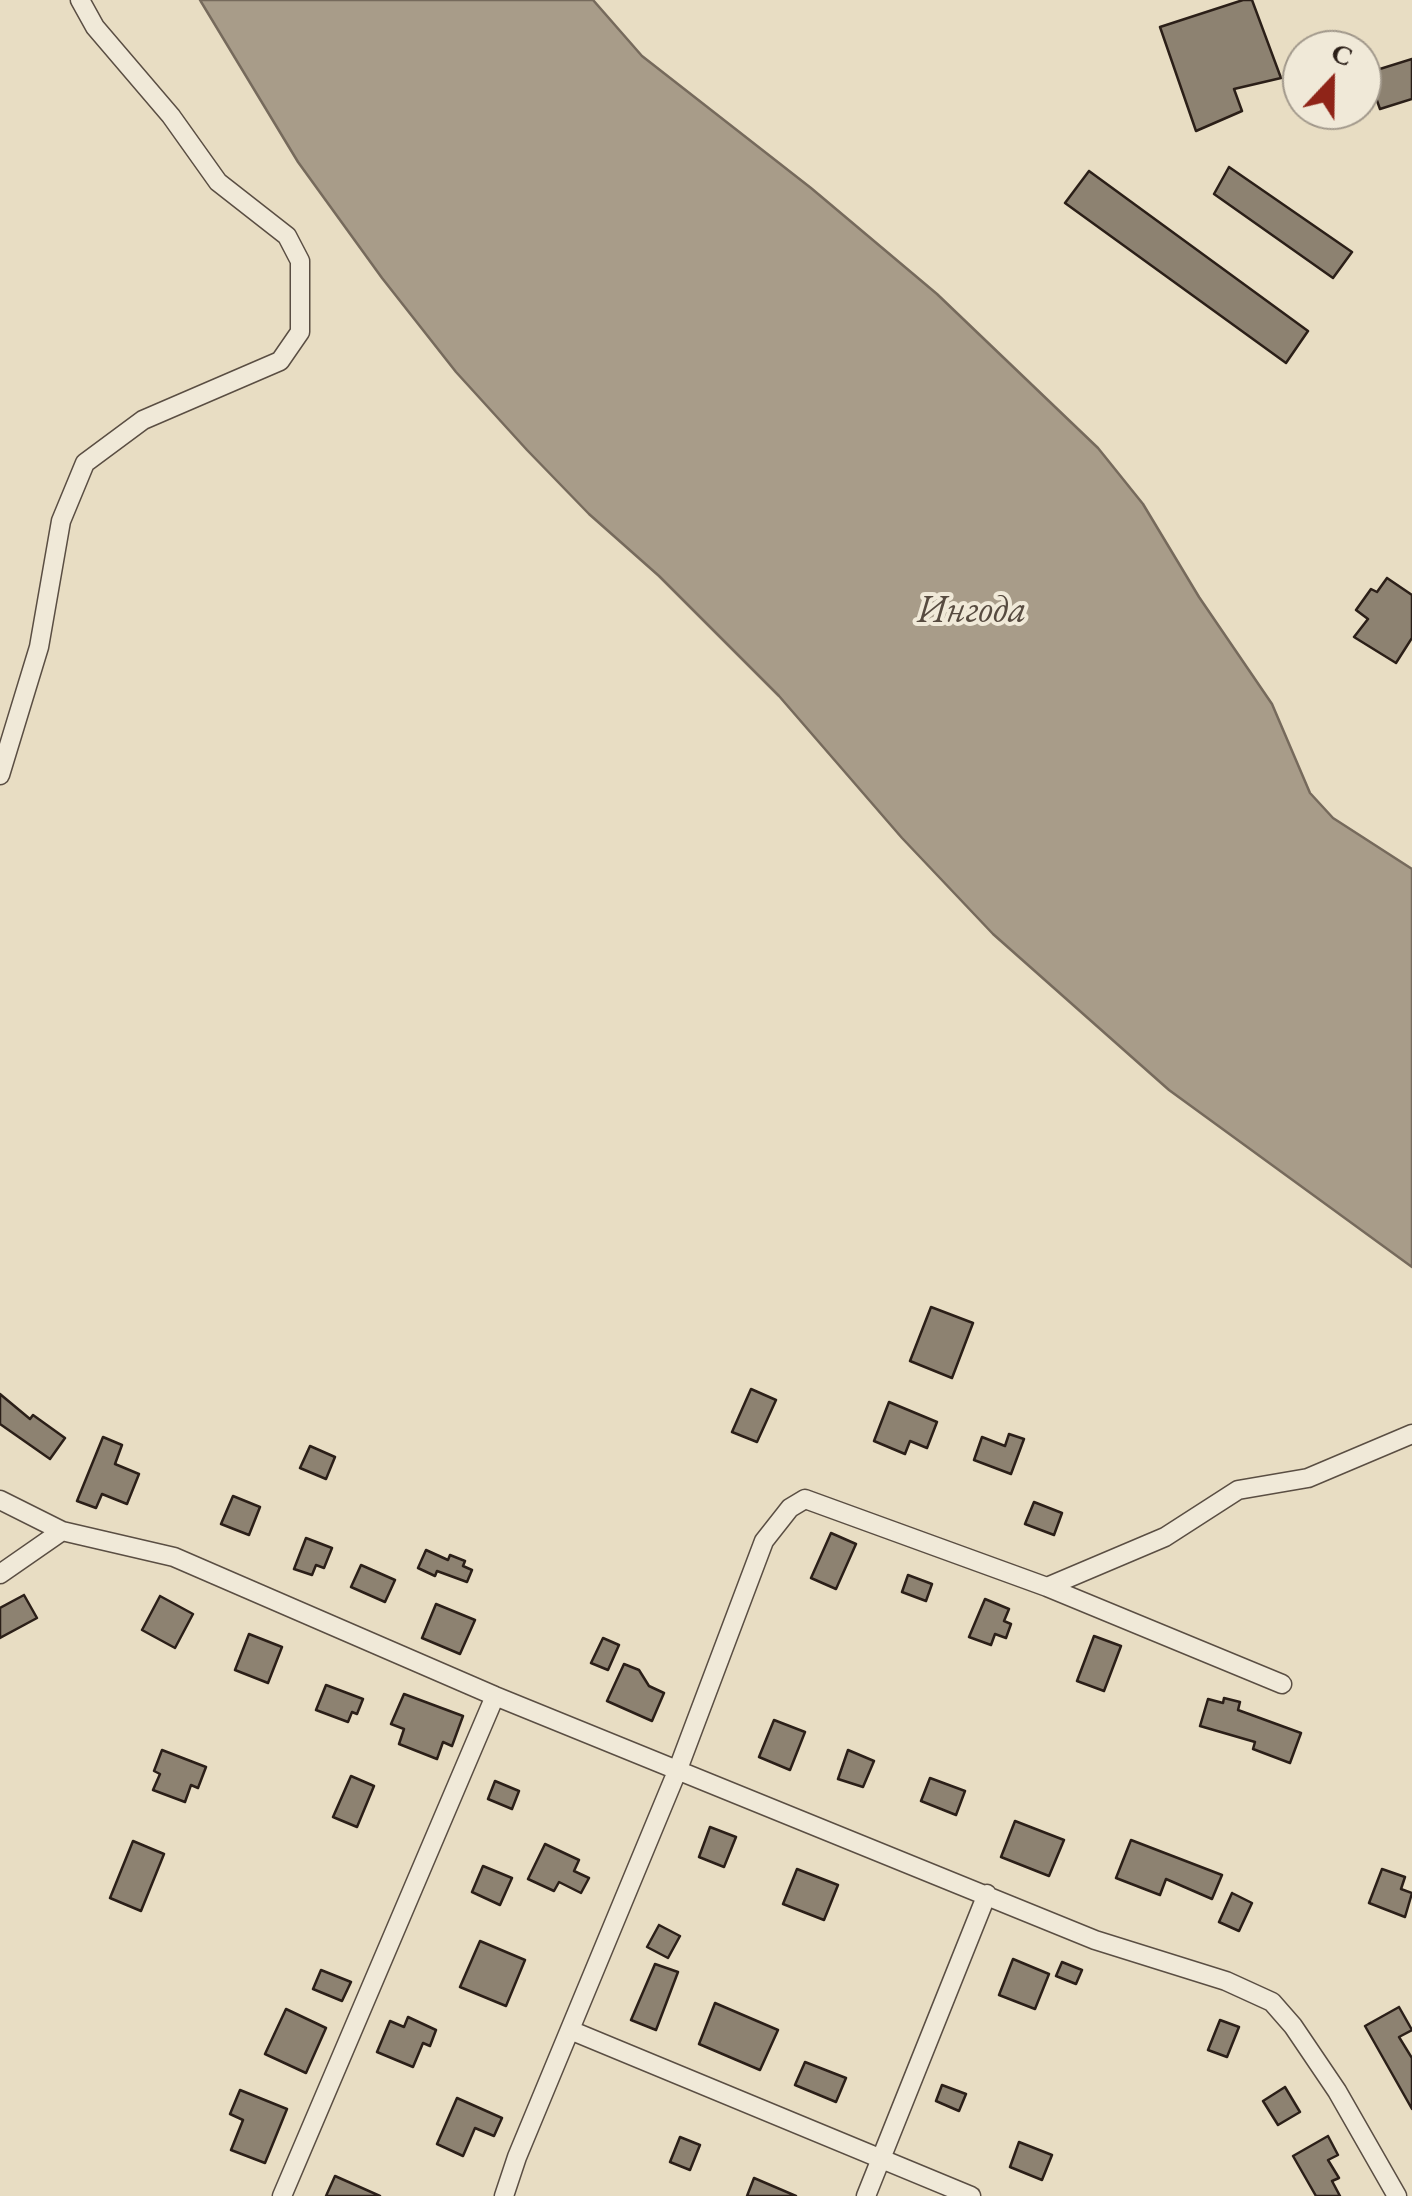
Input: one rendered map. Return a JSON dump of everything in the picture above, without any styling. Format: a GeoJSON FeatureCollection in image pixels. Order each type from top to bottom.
{"type":"FeatureCollection","features":[{"type":"Feature","properties":{"kind":"street"},"geometry":{"type":"LineString","coordinates":[[0,775],[39,646],[61,521],[86,464],[143,420],[280,361],[300,332],[300,260],[287,236],[218,182],[172,116],[95,26],[80,0]]}},
{"type":"Feature","properties":{"kind":"street"},"geometry":{"type":"LineString","coordinates":[[1046,1587],[1165,1537],[1238,1490],[1308,1478],[1412,1434]]}},
{"type":"Feature","properties":{"kind":"street"},"geometry":{"type":"LineString","coordinates":[[504,2196],[678,1769],[764,1541],[790,1508],[806,1498],[1046,1587],[1282,1684]]}},
{"type":"Feature","properties":{"kind":"street"},"geometry":{"type":"LineString","coordinates":[[0,1500],[62,1531],[174,1557],[495,1696],[1095,1940],[1226,1981],[1272,2002],[1294,2026],[1337,2091],[1397,2196]]}},
{"type":"Feature","properties":{"kind":"street"},"geometry":{"type":"LineString","coordinates":[[0,1574],[62,1531]]}},
{"type":"Feature","properties":{"kind":"street"},"geometry":{"type":"LineString","coordinates":[[282,2196],[495,1696]]}},
{"type":"Feature","properties":{"kind":"street"},"geometry":{"type":"LineString","coordinates":[[866,2196],[987,1894]]}},
{"type":"Feature","properties":{"kind":"street"},"geometry":{"type":"LineString","coordinates":[[570,2030],[971,2196]]}},
{"type":"Feature","properties":{"kind":"water","name":"Ингода"},"geometry":{"type":"Polygon","coordinates":[[[200,0],[593,0],[642,56],[811,188],[937,294],[1098,448],[1143,504],[1199,597],[1272,704],[1310,793],[1333,818],[1412,869],[1412,1267],[1169,1090],[993,934],[902,838],[779,696],[527,450],[456,372],[382,278],[298,162],[200,0]]]}},
{"type":"Feature","properties":{"kind":"building"},"geometry":{"type":"Polygon","coordinates":[[[1252,0],[1281,78],[1234,89],[1242,111],[1196,131],[1160,27],[1252,0]]]}},
{"type":"Feature","properties":{"kind":"building"},"geometry":{"type":"Polygon","coordinates":[[[1412,59],[1412,99],[1382,108],[1382,68],[1412,59]]]}},
{"type":"Feature","properties":{"kind":"building"},"geometry":{"type":"Polygon","coordinates":[[[1229,167],[1352,252],[1333,278],[1214,194],[1229,167]]]}},
{"type":"Feature","properties":{"kind":"building"},"geometry":{"type":"Polygon","coordinates":[[[1089,171],[1308,331],[1286,363],[1065,203],[1089,171]]]}},
{"type":"Feature","properties":{"kind":"building"},"geometry":{"type":"Polygon","coordinates":[[[1387,578],[1412,595],[1412,638],[1396,663],[1354,637],[1368,619],[1356,610],[1371,589],[1377,592],[1387,578]]]}},
{"type":"Feature","properties":{"kind":"building"},"geometry":{"type":"Polygon","coordinates":[[[931,1307],[973,1323],[952,1378],[910,1361],[931,1307]]]}},
{"type":"Feature","properties":{"kind":"building"},"geometry":{"type":"Polygon","coordinates":[[[751,1389],[776,1400],[757,1442],[732,1432],[751,1389]]]}},
{"type":"Feature","properties":{"kind":"building"},"geometry":{"type":"Polygon","coordinates":[[[0,1394],[30,1419],[33,1415],[65,1438],[50,1459],[0,1424],[0,1394]]]}},
{"type":"Feature","properties":{"kind":"building"},"geometry":{"type":"Polygon","coordinates":[[[889,1402],[937,1422],[927,1448],[910,1441],[905,1454],[874,1441],[889,1402]]]}},
{"type":"Feature","properties":{"kind":"building"},"geometry":{"type":"Polygon","coordinates":[[[1009,1434],[1024,1439],[1011,1474],[974,1460],[982,1437],[1005,1446],[1009,1434]]]}},
{"type":"Feature","properties":{"kind":"building"},"geometry":{"type":"Polygon","coordinates":[[[103,1437],[122,1445],[115,1464],[139,1474],[127,1504],[102,1494],[96,1508],[77,1501],[103,1437]]]}},
{"type":"Feature","properties":{"kind":"building"},"geometry":{"type":"Polygon","coordinates":[[[310,1446],[335,1457],[326,1479],[300,1468],[310,1446]]]}},
{"type":"Feature","properties":{"kind":"building"},"geometry":{"type":"Polygon","coordinates":[[[233,1496],[260,1507],[249,1535],[221,1524],[233,1496]]]}},
{"type":"Feature","properties":{"kind":"building"},"geometry":{"type":"Polygon","coordinates":[[[1034,1502],[1062,1513],[1054,1535],[1025,1524],[1034,1502]]]}},
{"type":"Feature","properties":{"kind":"building"},"geometry":{"type":"Polygon","coordinates":[[[831,1533],[856,1544],[836,1589],[811,1578],[831,1533]]]}},
{"type":"Feature","properties":{"kind":"building"},"geometry":{"type":"Polygon","coordinates":[[[306,1538],[332,1548],[324,1568],[316,1565],[312,1575],[294,1569],[306,1538]]]}},
{"type":"Feature","properties":{"kind":"building"},"geometry":{"type":"Polygon","coordinates":[[[426,1550],[448,1560],[450,1555],[465,1561],[463,1566],[472,1570],[467,1582],[437,1571],[435,1576],[418,1568],[426,1550]]]}},
{"type":"Feature","properties":{"kind":"building"},"geometry":{"type":"Polygon","coordinates":[[[361,1565],[395,1580],[385,1602],[351,1587],[361,1565]]]}},
{"type":"Feature","properties":{"kind":"building"},"geometry":{"type":"Polygon","coordinates":[[[908,1575],[932,1584],[926,1601],[902,1592],[908,1575]]]}},
{"type":"Feature","properties":{"kind":"building"},"geometry":{"type":"Polygon","coordinates":[[[24,1595],[37,1618],[0,1638],[0,1608],[24,1595]]]}},
{"type":"Feature","properties":{"kind":"building"},"geometry":{"type":"Polygon","coordinates":[[[160,1596],[193,1614],[175,1648],[142,1630],[160,1596]]]}},
{"type":"Feature","properties":{"kind":"building"},"geometry":{"type":"Polygon","coordinates":[[[985,1599],[1009,1609],[1004,1621],[1011,1624],[1006,1638],[995,1634],[991,1645],[969,1637],[985,1599]]]}},
{"type":"Feature","properties":{"kind":"building"},"geometry":{"type":"Polygon","coordinates":[[[436,1604],[475,1620],[460,1654],[422,1638],[436,1604]]]}},
{"type":"Feature","properties":{"kind":"building"},"geometry":{"type":"Polygon","coordinates":[[[249,1634],[282,1647],[268,1683],[235,1670],[249,1634]]]}},
{"type":"Feature","properties":{"kind":"building"},"geometry":{"type":"Polygon","coordinates":[[[1094,1636],[1121,1646],[1104,1691],[1077,1681],[1094,1636]]]}},
{"type":"Feature","properties":{"kind":"building"},"geometry":{"type":"Polygon","coordinates":[[[603,1638],[619,1645],[608,1670],[591,1663],[603,1638]]]}},
{"type":"Feature","properties":{"kind":"building"},"geometry":{"type":"Polygon","coordinates":[[[624,1664],[639,1670],[649,1686],[664,1693],[652,1721],[607,1701],[624,1664]]]}},
{"type":"Feature","properties":{"kind":"building"},"geometry":{"type":"Polygon","coordinates":[[[326,1685],[363,1699],[357,1714],[352,1712],[348,1722],[316,1710],[326,1685]]]}},
{"type":"Feature","properties":{"kind":"building"},"geometry":{"type":"Polygon","coordinates":[[[404,1694],[463,1716],[452,1746],[443,1742],[437,1759],[399,1744],[404,1729],[391,1724],[404,1694]]]}},
{"type":"Feature","properties":{"kind":"building"},"geometry":{"type":"Polygon","coordinates":[[[1224,1698],[1240,1702],[1238,1710],[1301,1733],[1290,1763],[1253,1749],[1255,1742],[1200,1726],[1208,1699],[1223,1703],[1224,1698]]]}},
{"type":"Feature","properties":{"kind":"building"},"geometry":{"type":"Polygon","coordinates":[[[774,1720],[805,1732],[790,1770],[759,1757],[774,1720]]]}},
{"type":"Feature","properties":{"kind":"building"},"geometry":{"type":"Polygon","coordinates":[[[162,1750],[206,1767],[198,1788],[191,1785],[185,1802],[153,1790],[160,1774],[154,1771],[162,1750]]]}},
{"type":"Feature","properties":{"kind":"building"},"geometry":{"type":"Polygon","coordinates":[[[848,1750],[874,1761],[863,1787],[838,1779],[848,1750]]]}},
{"type":"Feature","properties":{"kind":"building"},"geometry":{"type":"Polygon","coordinates":[[[351,1776],[374,1786],[357,1827],[333,1817],[351,1776]]]}},
{"type":"Feature","properties":{"kind":"building"},"geometry":{"type":"Polygon","coordinates":[[[930,1778],[965,1791],[956,1815],[921,1801],[930,1778]]]}},
{"type":"Feature","properties":{"kind":"building"},"geometry":{"type":"Polygon","coordinates":[[[495,1781],[519,1791],[512,1809],[488,1799],[495,1781]]]}},
{"type":"Feature","properties":{"kind":"building"},"geometry":{"type":"Polygon","coordinates":[[[1015,1821],[1064,1840],[1049,1876],[1001,1857],[1015,1821]]]}},
{"type":"Feature","properties":{"kind":"building"},"geometry":{"type":"Polygon","coordinates":[[[710,1827],[736,1837],[724,1867],[699,1857],[710,1827]]]}},
{"type":"Feature","properties":{"kind":"building"},"geometry":{"type":"Polygon","coordinates":[[[1131,1840],[1222,1875],[1212,1899],[1166,1879],[1160,1895],[1116,1878],[1131,1840]]]}},
{"type":"Feature","properties":{"kind":"building"},"geometry":{"type":"Polygon","coordinates":[[[133,1841],[164,1854],[141,1911],[110,1898],[133,1841]]]}},
{"type":"Feature","properties":{"kind":"building"},"geometry":{"type":"Polygon","coordinates":[[[545,1844],[579,1860],[574,1871],[589,1878],[581,1893],[559,1882],[554,1891],[528,1879],[545,1844]]]}},
{"type":"Feature","properties":{"kind":"building"},"geometry":{"type":"Polygon","coordinates":[[[483,1866],[512,1878],[500,1905],[472,1892],[483,1866]]]}},
{"type":"Feature","properties":{"kind":"building"},"geometry":{"type":"Polygon","coordinates":[[[797,1869],[838,1885],[824,1920],[783,1904],[797,1869]]]}},
{"type":"Feature","properties":{"kind":"building"},"geometry":{"type":"Polygon","coordinates":[[[1382,1869],[1405,1877],[1401,1889],[1412,1893],[1405,1917],[1369,1903],[1382,1869]]]}},
{"type":"Feature","properties":{"kind":"building"},"geometry":{"type":"Polygon","coordinates":[[[1232,1893],[1252,1903],[1239,1931],[1219,1922],[1232,1893]]]}},
{"type":"Feature","properties":{"kind":"building"},"geometry":{"type":"Polygon","coordinates":[[[659,1925],[680,1936],[668,1958],[647,1947],[659,1925]]]}},
{"type":"Feature","properties":{"kind":"building"},"geometry":{"type":"Polygon","coordinates":[[[480,1941],[525,1960],[506,2006],[460,1987],[480,1941]]]}},
{"type":"Feature","properties":{"kind":"building"},"geometry":{"type":"Polygon","coordinates":[[[1013,1959],[1049,1974],[1035,2009],[999,1995],[1013,1959]]]}},
{"type":"Feature","properties":{"kind":"building"},"geometry":{"type":"Polygon","coordinates":[[[1062,1962],[1082,1970],[1076,1984],[1056,1976],[1062,1962]]]}},
{"type":"Feature","properties":{"kind":"building"},"geometry":{"type":"Polygon","coordinates":[[[655,1964],[678,1972],[656,2030],[631,2020],[655,1964]]]}},
{"type":"Feature","properties":{"kind":"building"},"geometry":{"type":"Polygon","coordinates":[[[321,1970],[351,1982],[342,2001],[313,1989],[321,1970]]]}},
{"type":"Feature","properties":{"kind":"building"},"geometry":{"type":"Polygon","coordinates":[[[715,2003],[778,2030],[760,2070],[699,2044],[715,2003]]]}},
{"type":"Feature","properties":{"kind":"building"},"geometry":{"type":"Polygon","coordinates":[[[1399,2007],[1412,2030],[1399,2037],[1412,2058],[1412,2109],[1365,2026],[1399,2007]]]}},
{"type":"Feature","properties":{"kind":"building"},"geometry":{"type":"Polygon","coordinates":[[[286,2009],[326,2028],[306,2073],[265,2054],[286,2009]]]}},
{"type":"Feature","properties":{"kind":"building"},"geometry":{"type":"Polygon","coordinates":[[[408,2017],[436,2030],[430,2046],[423,2043],[413,2067],[377,2052],[390,2021],[404,2027],[408,2017]]]}},
{"type":"Feature","properties":{"kind":"building"},"geometry":{"type":"Polygon","coordinates":[[[1220,2020],[1239,2027],[1227,2057],[1208,2050],[1220,2020]]]}},
{"type":"Feature","properties":{"kind":"building"},"geometry":{"type":"Polygon","coordinates":[[[805,2062],[846,2078],[836,2102],[795,2085],[805,2062]]]}},
{"type":"Feature","properties":{"kind":"building"},"geometry":{"type":"Polygon","coordinates":[[[942,2085],[966,2094],[959,2111],[936,2101],[942,2085]]]}},
{"type":"Feature","properties":{"kind":"building"},"geometry":{"type":"Polygon","coordinates":[[[1285,2087],[1300,2112],[1278,2125],[1263,2101],[1285,2087]]]}},
{"type":"Feature","properties":{"kind":"building"},"geometry":{"type":"Polygon","coordinates":[[[240,2090],[287,2109],[265,2163],[231,2150],[243,2120],[230,2114],[240,2090]]]}},
{"type":"Feature","properties":{"kind":"building"},"geometry":{"type":"Polygon","coordinates":[[[457,2098],[502,2118],[494,2136],[475,2128],[463,2156],[437,2144],[457,2098]]]}},
{"type":"Feature","properties":{"kind":"building"},"geometry":{"type":"Polygon","coordinates":[[[1328,2136],[1338,2155],[1328,2160],[1339,2178],[1332,2181],[1340,2196],[1316,2196],[1293,2156],[1328,2136]]]}},
{"type":"Feature","properties":{"kind":"building"},"geometry":{"type":"Polygon","coordinates":[[[680,2137],[700,2145],[690,2170],[670,2162],[680,2137]]]}},
{"type":"Feature","properties":{"kind":"building"},"geometry":{"type":"Polygon","coordinates":[[[1019,2142],[1052,2155],[1042,2180],[1010,2167],[1019,2142]]]}},
{"type":"Feature","properties":{"kind":"building"},"geometry":{"type":"Polygon","coordinates":[[[335,2176],[380,2196],[326,2196],[335,2176]]]}},
{"type":"Feature","properties":{"kind":"building"},"geometry":{"type":"Polygon","coordinates":[[[754,2178],[796,2196],[747,2196],[754,2178]]]}}]}
